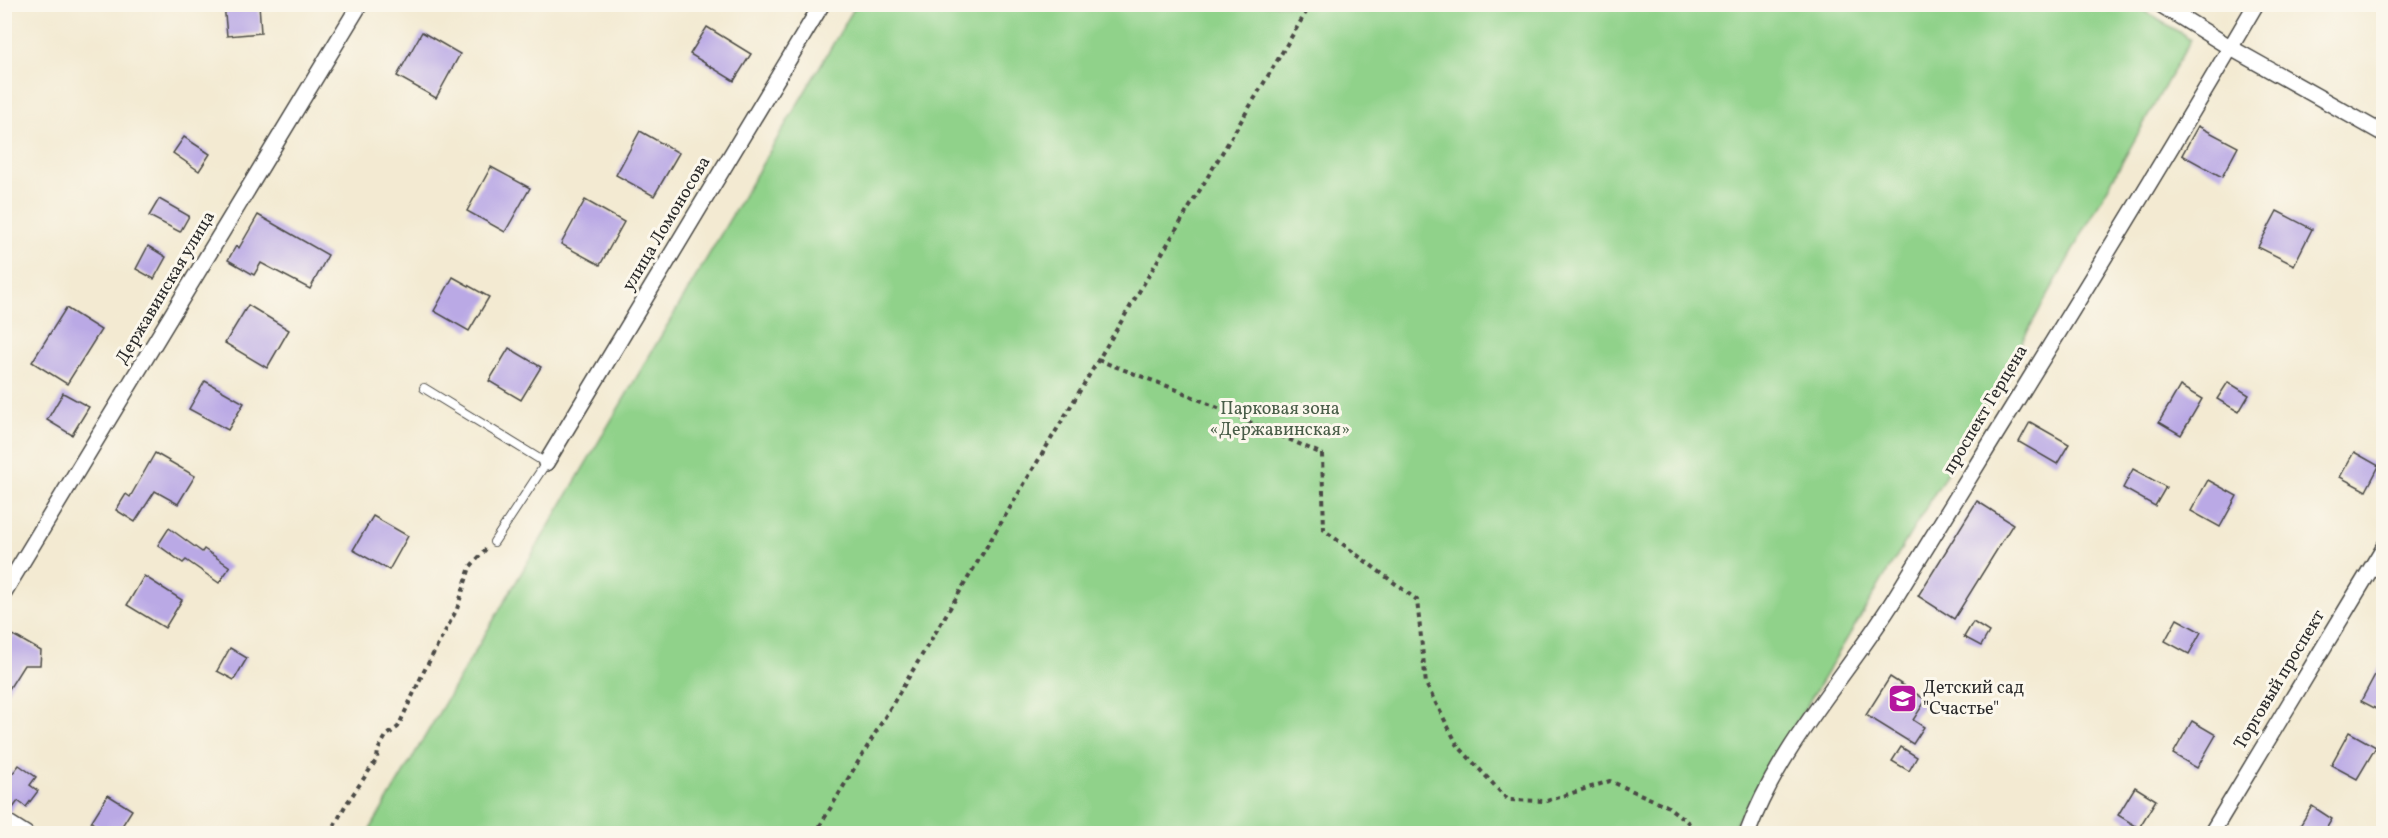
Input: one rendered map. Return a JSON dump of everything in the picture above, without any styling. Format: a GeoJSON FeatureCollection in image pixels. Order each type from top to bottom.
{"type":"FeatureCollection","features":[{"type":"Feature","properties":{"kind":"street","name":"Державинская улица"},"geometry":{"type":"LineString","coordinates":[[4,592],[360,4]]}},
{"type":"Feature","properties":{"kind":"street","name":"улица Ломоносова"},"geometry":{"type":"LineString","coordinates":[[546,463],[822,4]]}},
{"type":"Feature","properties":{"kind":"street"},"geometry":{"type":"LineString","coordinates":[[2160,4],[2231,48],[2384,134]]}},
{"type":"Feature","properties":{"kind":"street","name":"проспект Герцена"},"geometry":{"type":"LineString","coordinates":[[1747,834],[1757,807],[1776,771],[1893,602],[2256,4]]}},
{"type":"Feature","properties":{"kind":"street","name":"Торговый проспект"},"geometry":{"type":"LineString","coordinates":[[2211,834],[2384,547]]}},
{"type":"Feature","properties":{"kind":"street"},"geometry":{"type":"LineString","coordinates":[[4,820],[26,834]]}},
{"type":"Feature","properties":{"kind":"lane"},"geometry":{"type":"LineString","coordinates":[[424,388],[546,463],[494,542]]}},
{"type":"Feature","properties":{"kind":"path"},"geometry":{"type":"LineString","coordinates":[[816,834],[1311,4]]}},
{"type":"Feature","properties":{"kind":"path"},"geometry":{"type":"LineString","coordinates":[[1098,360],[1175,389],[1322,454],[1324,530],[1417,600],[1426,684],[1458,746],[1508,800],[1547,801],[1610,781],[1667,806],[1703,834]]}},
{"type":"Feature","properties":{"kind":"path"},"geometry":{"type":"LineString","coordinates":[[330,834],[345,806],[377,759],[378,750],[386,736],[398,727],[457,609],[470,567],[479,555],[494,542]]}},
{"type":"Feature","properties":{"kind":"green space","name":"Парковая зона «Державинская»"},"geometry":{"type":"Polygon","coordinates":[[[2132,4],[2191,39],[1968,438],[1730,833],[368,833],[856,5],[2132,4]]]}},
{"type":"Feature","properties":{"kind":"building"},"geometry":{"type":"Polygon","coordinates":[[[224,4],[259,4],[261,33],[227,36],[224,4]]]}},
{"type":"Feature","properties":{"kind":"building"},"geometry":{"type":"Polygon","coordinates":[[[707,27],[751,54],[734,81],[690,54],[707,27]]]}},
{"type":"Feature","properties":{"kind":"building"},"geometry":{"type":"Polygon","coordinates":[[[422,32],[460,54],[436,98],[397,76],[422,32]]]}},
{"type":"Feature","properties":{"kind":"building"},"geometry":{"type":"Polygon","coordinates":[[[2198,126],[2238,147],[2222,177],[2182,155],[2198,126]]]}},
{"type":"Feature","properties":{"kind":"building"},"geometry":{"type":"Polygon","coordinates":[[[640,131],[679,153],[654,196],[616,175],[640,131]]]}},
{"type":"Feature","properties":{"kind":"building"},"geometry":{"type":"Polygon","coordinates":[[[184,137],[210,154],[199,171],[173,153],[184,137]]]}},
{"type":"Feature","properties":{"kind":"building"},"geometry":{"type":"Polygon","coordinates":[[[491,167],[530,188],[505,232],[467,211],[491,167]]]}},
{"type":"Feature","properties":{"kind":"building"},"geometry":{"type":"Polygon","coordinates":[[[159,199],[189,216],[180,232],[149,216],[159,199]]]}},
{"type":"Feature","properties":{"kind":"building"},"geometry":{"type":"Polygon","coordinates":[[[585,200],[624,222],[600,265],[561,244],[585,200]]]}},
{"type":"Feature","properties":{"kind":"building"},"geometry":{"type":"Polygon","coordinates":[[[2277,211],[2312,229],[2294,265],[2258,247],[2277,211]]]}},
{"type":"Feature","properties":{"kind":"building"},"geometry":{"type":"Polygon","coordinates":[[[258,215],[328,255],[310,289],[261,263],[254,275],[228,260],[236,246],[239,248],[258,215]]]}},
{"type":"Feature","properties":{"kind":"building"},"geometry":{"type":"Polygon","coordinates":[[[148,246],[166,257],[154,279],[136,269],[148,246]]]}},
{"type":"Feature","properties":{"kind":"building"},"geometry":{"type":"Polygon","coordinates":[[[453,277],[489,297],[469,331],[434,311],[453,277]]]}},
{"type":"Feature","properties":{"kind":"building"},"geometry":{"type":"Polygon","coordinates":[[[248,305],[289,330],[267,368],[225,343],[248,305]]]}},
{"type":"Feature","properties":{"kind":"building"},"geometry":{"type":"Polygon","coordinates":[[[66,308],[101,330],[67,384],[32,362],[66,308]]]}},
{"type":"Feature","properties":{"kind":"building"},"geometry":{"type":"Polygon","coordinates":[[[509,348],[541,367],[521,400],[489,381],[509,348]]]}},
{"type":"Feature","properties":{"kind":"building"},"geometry":{"type":"Polygon","coordinates":[[[205,381],[244,403],[228,430],[189,409],[205,381]]]}},
{"type":"Feature","properties":{"kind":"building"},"geometry":{"type":"Polygon","coordinates":[[[2228,382],[2249,395],[2239,412],[2217,399],[2228,382]]]}},
{"type":"Feature","properties":{"kind":"building"},"geometry":{"type":"Polygon","coordinates":[[[2180,386],[2202,399],[2181,435],[2159,422],[2180,386]]]}},
{"type":"Feature","properties":{"kind":"building"},"geometry":{"type":"Polygon","coordinates":[[[63,393],[89,407],[72,435],[47,420],[63,393]]]}},
{"type":"Feature","properties":{"kind":"building"},"geometry":{"type":"Polygon","coordinates":[[[2030,422],[2069,444],[2057,464],[2019,442],[2030,422]]]}},
{"type":"Feature","properties":{"kind":"building"},"geometry":{"type":"Polygon","coordinates":[[[2354,452],[2379,466],[2366,491],[2340,477],[2354,452]]]}},
{"type":"Feature","properties":{"kind":"building"},"geometry":{"type":"Polygon","coordinates":[[[155,453],[195,476],[178,504],[155,491],[135,522],[116,510],[126,494],[130,497],[155,453]]]}},
{"type":"Feature","properties":{"kind":"building"},"geometry":{"type":"Polygon","coordinates":[[[2133,469],[2166,487],[2155,506],[2123,488],[2133,469]]]}},
{"type":"Feature","properties":{"kind":"building"},"geometry":{"type":"Polygon","coordinates":[[[2208,480],[2237,496],[2220,527],[2191,511],[2208,480]]]}},
{"type":"Feature","properties":{"kind":"building"},"geometry":{"type":"Polygon","coordinates":[[[1977,501],[2013,524],[1954,619],[1918,596],[1977,501]]]}},
{"type":"Feature","properties":{"kind":"building"},"geometry":{"type":"Polygon","coordinates":[[[373,516],[408,536],[389,570],[353,550],[373,516]]]}},
{"type":"Feature","properties":{"kind":"building"},"geometry":{"type":"Polygon","coordinates":[[[169,528],[202,552],[204,549],[230,567],[219,583],[186,560],[183,563],[158,545],[169,528]]]}},
{"type":"Feature","properties":{"kind":"building"},"geometry":{"type":"Polygon","coordinates":[[[144,576],[182,600],[165,628],[127,605],[144,576]]]}},
{"type":"Feature","properties":{"kind":"building"},"geometry":{"type":"Polygon","coordinates":[[[2177,619],[2201,632],[2189,654],[2165,641],[2177,619]]]}},
{"type":"Feature","properties":{"kind":"building"},"geometry":{"type":"Polygon","coordinates":[[[1973,622],[1989,632],[1981,646],[1964,637],[1973,622]]]}},
{"type":"Feature","properties":{"kind":"building"},"geometry":{"type":"Polygon","coordinates":[[[13,635],[41,651],[40,665],[24,665],[4,697],[4,650],[13,635]]]}},
{"type":"Feature","properties":{"kind":"building"},"geometry":{"type":"Polygon","coordinates":[[[230,648],[247,658],[234,680],[217,671],[230,648]]]}},
{"type":"Feature","properties":{"kind":"building"},"geometry":{"type":"Polygon","coordinates":[[[2384,658],[2384,713],[2361,701],[2384,658]]]}},
{"type":"Feature","properties":{"kind":"building"},"geometry":{"type":"Polygon","coordinates":[[[1890,677],[1926,700],[1913,720],[1924,727],[1913,744],[1866,715],[1890,677]]]}},
{"type":"Feature","properties":{"kind":"building"},"geometry":{"type":"Polygon","coordinates":[[[2192,721],[2216,735],[2197,768],[2173,754],[2192,721]]]}},
{"type":"Feature","properties":{"kind":"building"},"geometry":{"type":"Polygon","coordinates":[[[2349,732],[2376,747],[2357,779],[2331,765],[2349,732]]]}},
{"type":"Feature","properties":{"kind":"building"},"geometry":{"type":"Polygon","coordinates":[[[1901,747],[1917,757],[1909,771],[1892,761],[1901,747]]]}},
{"type":"Feature","properties":{"kind":"building"},"geometry":{"type":"Polygon","coordinates":[[[19,765],[36,777],[30,785],[38,791],[26,807],[18,801],[10,812],[4,810],[4,767],[13,773],[19,765]]]}},
{"type":"Feature","properties":{"kind":"building"},"geometry":{"type":"Polygon","coordinates":[[[2135,787],[2156,800],[2139,828],[2118,815],[2135,787]]]}},
{"type":"Feature","properties":{"kind":"building"},"geometry":{"type":"Polygon","coordinates":[[[108,795],[132,810],[117,834],[109,834],[91,822],[108,795]]]}},
{"type":"Feature","properties":{"kind":"building"},"geometry":{"type":"Polygon","coordinates":[[[2312,806],[2332,819],[2323,834],[2295,834],[2312,806]]]}},
{"type":"Feature","properties":{"kind":"place","name":"Детский сад \"Счастье\""},"geometry":{"type":"Point","coordinates":[1902,698]}}]}
